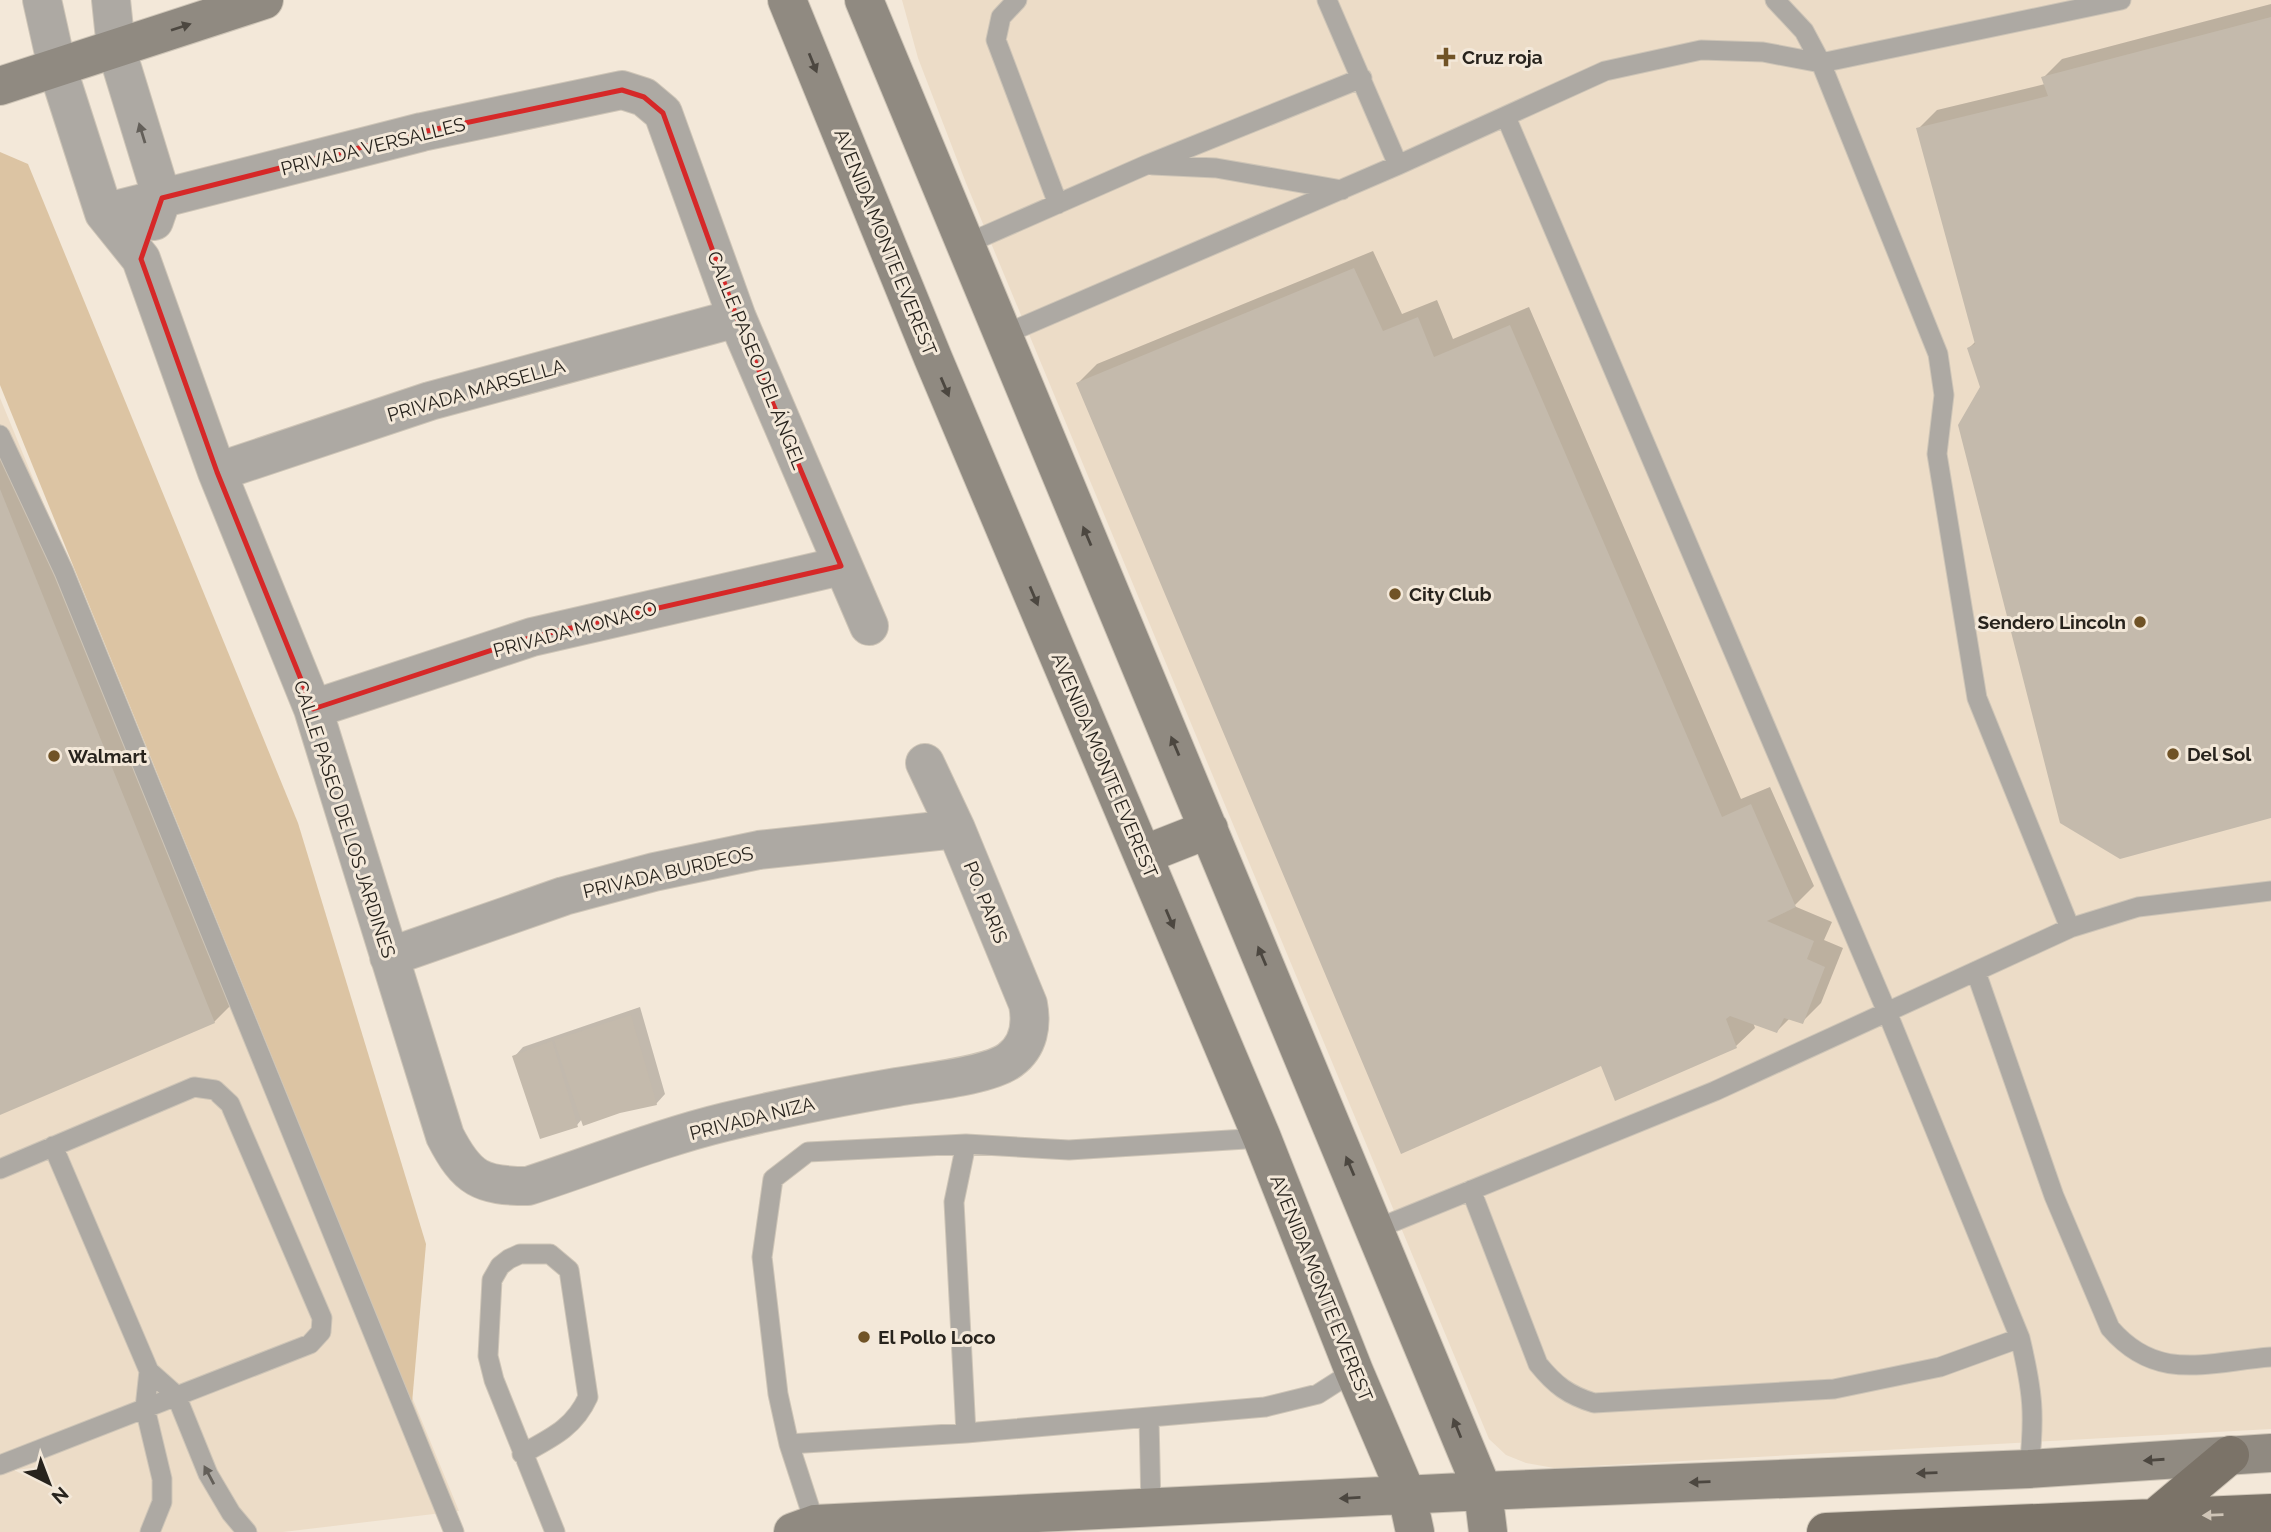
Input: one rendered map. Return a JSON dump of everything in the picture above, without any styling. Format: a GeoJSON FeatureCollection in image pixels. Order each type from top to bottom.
{"type":"FeatureCollection","features":[{"type":"Feature","properties":{"kind":"main road"},"geometry":{"type":"LineString","coordinates":[[0,86],[264,0]]}},
{"type":"Feature","properties":{"kind":"main road","name":"AVENIDA MONTE EVEREST"},"geometry":{"type":"LineString","coordinates":[[786,0],[1262,1138],[1354,1371],[1407,1495],[1415,1532]]}},
{"type":"Feature","properties":{"kind":"main road"},"geometry":{"type":"LineString","coordinates":[[864,0],[1483,1491],[1488,1532]]}},
{"type":"Feature","properties":{"kind":"main road"},"geometry":{"type":"LineString","coordinates":[[1143,855],[1209,829]]}},
{"type":"Feature","properties":{"kind":"main road"},"geometry":{"type":"LineString","coordinates":[[804,1528],[1483,1491],[2029,1469],[2271,1453]]}},
{"type":"Feature","properties":{"kind":"main road"},"geometry":{"type":"LineString","coordinates":[[2156,1517],[2230,1455]]}},
{"type":"Feature","properties":{"kind":"main road"},"geometry":{"type":"LineString","coordinates":[[1826,1532],[2022,1527],[2156,1517],[2271,1513]]}},
{"type":"Feature","properties":{"kind":"street","name":"CALLE PASEO DE LOS JARDINES"},"geometry":{"type":"LineString","coordinates":[[42,0],[57,66],[104,214],[141,260],[217,472],[313,709],[445,1136],[458,1161],[476,1179]]}},
{"type":"Feature","properties":{"kind":"street"},"geometry":{"type":"LineString","coordinates":[[111,0],[116,48],[162,198],[141,260]]}},
{"type":"Feature","properties":{"kind":"street","name":"PRIVADA VERSALLES"},"geometry":{"type":"LineString","coordinates":[[104,214],[461,124],[622,90],[644,97]]}},
{"type":"Feature","properties":{"kind":"street","name":"CALLE PASEO DEL ÁNGEL"},"geometry":{"type":"LineString","coordinates":[[644,97],[663,114],[737,318],[841,566],[869,626]]}},
{"type":"Feature","properties":{"kind":"street","name":"PRIVADA MARSELLA"},"geometry":{"type":"LineString","coordinates":[[217,472],[430,401],[737,318]]}},
{"type":"Feature","properties":{"kind":"street","name":"PRIVADA MONACO"},"geometry":{"type":"LineString","coordinates":[[313,709],[532,637],[841,566]]}},
{"type":"Feature","properties":{"kind":"street","name":"PO. PARIS"},"geometry":{"type":"LineString","coordinates":[[925,763],[956,829],[1028,1004],[1032,1024],[1024,1044]]}},
{"type":"Feature","properties":{"kind":"street","name":"PRIVADA BURDEOS"},"geometry":{"type":"LineString","coordinates":[[389,957],[564,896],[654,872],[759,850],[956,829]]}},
{"type":"Feature","properties":{"kind":"street","name":"PRIVADA NIZA"},"geometry":{"type":"LineString","coordinates":[[476,1179],[502,1186],[528,1186],[722,1123],[822,1100],[998,1067],[1011,1060],[1024,1044]]}},
{"type":"Feature","properties":{"kind":"lane"},"geometry":{"type":"LineString","coordinates":[[1017,0],[1001,17],[996,40],[1058,204]]}},
{"type":"Feature","properties":{"kind":"lane"},"geometry":{"type":"LineString","coordinates":[[1326,0],[1398,165]]}},
{"type":"Feature","properties":{"kind":"lane"},"geometry":{"type":"LineString","coordinates":[[1775,0],[1804,31],[1821,63],[1938,354],[1944,395],[1937,454],[1977,698],[2070,928]]}},
{"type":"Feature","properties":{"kind":"lane"},"geometry":{"type":"LineString","coordinates":[[1003,335],[1342,190],[1605,71],[1700,50],[1763,52],[1821,63],[2121,0]]}},
{"type":"Feature","properties":{"kind":"lane"},"geometry":{"type":"LineString","coordinates":[[966,244],[1146,165],[1362,78]]}},
{"type":"Feature","properties":{"kind":"lane"},"geometry":{"type":"LineString","coordinates":[[1506,117],[1887,1012],[2020,1338],[2031,1382],[2035,1417],[2029,1469]]}},
{"type":"Feature","properties":{"kind":"lane"},"geometry":{"type":"LineString","coordinates":[[1146,165],[1216,168],[1342,190]]}},
{"type":"Feature","properties":{"kind":"lane"},"geometry":{"type":"LineString","coordinates":[[0,435],[64,572],[454,1532]]}},
{"type":"Feature","properties":{"kind":"lane"},"geometry":{"type":"LineString","coordinates":[[1376,1229],[1715,1091],[2070,928],[2138,907],[2271,891]]}},
{"type":"Feature","properties":{"kind":"lane"},"geometry":{"type":"LineString","coordinates":[[1976,972],[2054,1196],[2110,1328],[2125,1345],[2148,1360],[2177,1365],[2271,1357]]}},
{"type":"Feature","properties":{"kind":"lane"},"geometry":{"type":"LineString","coordinates":[[0,1169],[194,1087],[215,1090],[230,1104],[322,1318],[321,1332],[310,1344],[0,1465]]}},
{"type":"Feature","properties":{"kind":"lane"},"geometry":{"type":"LineString","coordinates":[[804,1528],[778,1394],[762,1257],[773,1179],[808,1152],[966,1144],[1069,1150],[1262,1138]]}},
{"type":"Feature","properties":{"kind":"lane"},"geometry":{"type":"LineString","coordinates":[[966,1144],[954,1202],[966,1433]]}},
{"type":"Feature","properties":{"kind":"lane"},"geometry":{"type":"LineString","coordinates":[[53,1146],[149,1371],[176,1395],[208,1474],[231,1513],[247,1532]]}},
{"type":"Feature","properties":{"kind":"lane"},"geometry":{"type":"LineString","coordinates":[[1471,1190],[1538,1364],[1553,1383],[1570,1396],[1594,1403],[1833,1389],[1940,1367],[2020,1338]]}},
{"type":"Feature","properties":{"kind":"lane"},"geometry":{"type":"LineString","coordinates":[[522,1454],[568,1428],[588,1397],[573,1282],[562,1262],[550,1254],[520,1254],[500,1266],[492,1280],[488,1356],[494,1380],[522,1454],[555,1532]]}},
{"type":"Feature","properties":{"kind":"lane"},"geometry":{"type":"LineString","coordinates":[[149,1371],[145,1408],[162,1479],[162,1502],[150,1532]]}},
{"type":"Feature","properties":{"kind":"lane"},"geometry":{"type":"LineString","coordinates":[[789,1444],[1149,1418],[1295,1402],[1318,1394],[1354,1371]]}},
{"type":"Feature","properties":{"kind":"lane"},"geometry":{"type":"LineString","coordinates":[[1149,1418],[1151,1508]]}},
{"type":"Feature","properties":{"kind":"highlighted area"},"geometry":{"type":"Polygon","coordinates":[[[622,90],[644,97],[663,113],[737,318],[841,566],[532,637],[313,709],[217,472],[141,259],[162,198],[422,132],[622,90]]]}},
{"type":"Feature","properties":{"kind":"shaded area","name":"Sendero Lincoln"},"geometry":{"type":"Polygon","coordinates":[[[902,0],[2271,0],[2271,1429],[1554,1468],[1526,1463],[1506,1455],[1489,1439],[966,183],[918,58],[902,0]]]}},
{"type":"Feature","properties":{"kind":"shaded area"},"geometry":{"type":"Polygon","coordinates":[[[0,152],[28,164],[298,823],[426,1244],[412,1403],[0,385],[0,152]]]}},
{"type":"Feature","properties":{"kind":"shaded area"},"geometry":{"type":"Polygon","coordinates":[[[0,398],[459,1511],[283,1532],[0,1532],[0,398]]]}},
{"type":"Feature","properties":{"kind":"building","name":"Sendero Lincoln"},"geometry":{"type":"Polygon","coordinates":[[[2271,17],[2271,818],[2120,859],[2060,823],[1958,425],[1980,387],[1967,348],[1975,344],[1916,128],[2048,96],[2041,77],[2271,17]]]}},
{"type":"Feature","properties":{"kind":"building","name":"City Club"},"geometry":{"type":"Polygon","coordinates":[[[1354,268],[1383,331],[1418,317],[1434,357],[1510,325],[1722,817],[1751,804],[1796,907],[1767,921],[1814,941],[1807,959],[1825,967],[1803,1024],[1784,1018],[1777,1033],[1730,1016],[1726,1019],[1737,1048],[1615,1101],[1601,1066],[1401,1154],[1076,383],[1354,268]]]}},
{"type":"Feature","properties":{"kind":"building","name":"Walmart"},"geometry":{"type":"Polygon","coordinates":[[[0,489],[215,1023],[0,1115],[0,489]]]}},
{"type":"Feature","properties":{"kind":"building"},"geometry":{"type":"Polygon","coordinates":[[[631,1015],[657,1105],[620,1113],[583,1126],[554,1040],[631,1015]]]}},
{"type":"Feature","properties":{"kind":"building"},"geometry":{"type":"Polygon","coordinates":[[[552,1041],[578,1127],[540,1139],[512,1056],[552,1041]]]}},
{"type":"Feature","properties":{"kind":"place","name":"Cruz roja"},"geometry":{"type":"Point","coordinates":[1446,57]}},
{"type":"Feature","properties":{"kind":"place","name":"City Club"},"geometry":{"type":"Point","coordinates":[1395,594]}},
{"type":"Feature","properties":{"kind":"place","name":"Sendero Lincoln"},"geometry":{"type":"Point","coordinates":[2140,622]}},
{"type":"Feature","properties":{"kind":"place","name":"Del Sol"},"geometry":{"type":"Point","coordinates":[2173,754]}},
{"type":"Feature","properties":{"kind":"place","name":"Walmart"},"geometry":{"type":"Point","coordinates":[54,756]}},
{"type":"Feature","properties":{"kind":"place","name":"El Pollo Loco"},"geometry":{"type":"Point","coordinates":[864,1337]}}]}
